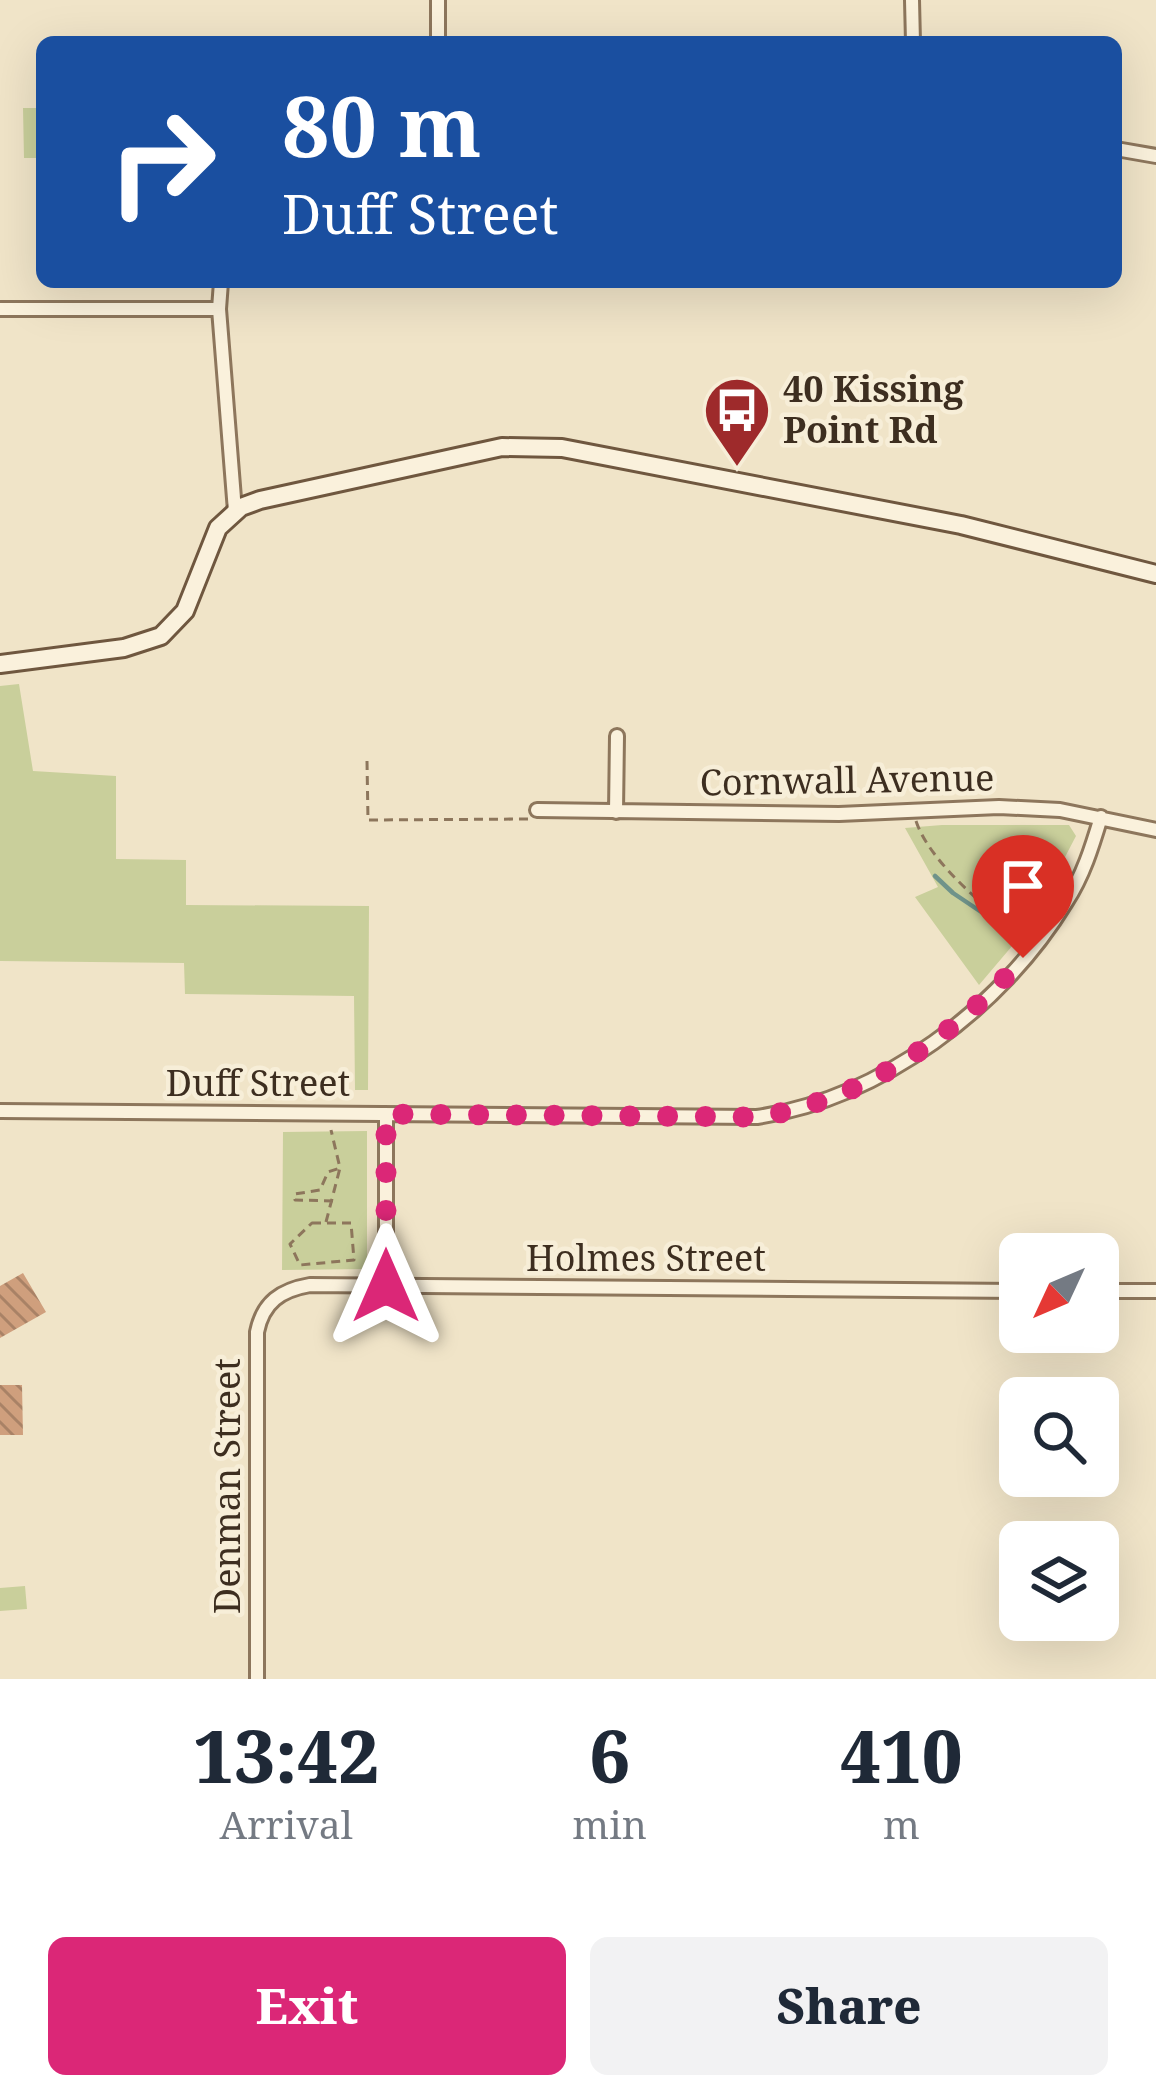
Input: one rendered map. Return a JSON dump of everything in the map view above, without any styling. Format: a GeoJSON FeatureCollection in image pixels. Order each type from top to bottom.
{"type":"FeatureCollection","features":[{"type":"Feature","properties":{"kind":"main road"},"geometry":{"type":"LineString","coordinates":[[0,664],[124,647],[161,636],[185,611],[218,529],[236,511],[260,500],[367,474],[530,445],[941,521],[1156,574]]}},
{"type":"Feature","properties":{"kind":"street"},"geometry":{"type":"LineString","coordinates":[[438,0],[438,36]]}},
{"type":"Feature","properties":{"kind":"street"},"geometry":{"type":"LineString","coordinates":[[913,0],[913,36]]}},
{"type":"Feature","properties":{"kind":"street"},"geometry":{"type":"LineString","coordinates":[[1122,149],[1156,156]]}},
{"type":"Feature","properties":{"kind":"street"},"geometry":{"type":"LineString","coordinates":[[221,288],[236,511]]}},
{"type":"Feature","properties":{"kind":"street"},"geometry":{"type":"LineString","coordinates":[[0,309],[219,310]]}},
{"type":"Feature","properties":{"kind":"street"},"geometry":{"type":"LineString","coordinates":[[616,812],[617,736]]}},
{"type":"Feature","properties":{"kind":"street","name":"Cornwall Avenue"},"geometry":{"type":"LineString","coordinates":[[537,810],[839,814],[999,807],[1060,810],[1156,830]]}},
{"type":"Feature","properties":{"kind":"street","name":"Duff Street"},"geometry":{"type":"LineString","coordinates":[[0,1112],[757,1117],[818,1103],[920,1052],[1001,984],[1064,906],[1081,875],[1101,818]]}},
{"type":"Feature","properties":{"kind":"street"},"geometry":{"type":"LineString","coordinates":[[386,1114],[386,1286]]}},
{"type":"Feature","properties":{"kind":"street","name":"Holmes Street"},"geometry":{"type":"LineString","coordinates":[[273,1299],[310,1286],[999,1291]]}},
{"type":"Feature","properties":{"kind":"street"},"geometry":{"type":"LineString","coordinates":[[1119,1291],[1156,1292]]}},
{"type":"Feature","properties":{"kind":"street","name":"Denman Street"},"geometry":{"type":"LineString","coordinates":[[257,1679],[257,1332],[273,1299]]}},
{"type":"Feature","properties":{"kind":"path"},"geometry":{"type":"LineString","coordinates":[[367,761],[368,820],[532,819],[537,810]]}},
{"type":"Feature","properties":{"kind":"path"},"geometry":{"type":"LineString","coordinates":[[912,810],[920,832],[956,877],[988,911],[1024,937]]}},
{"type":"Feature","properties":{"kind":"path"},"geometry":{"type":"LineString","coordinates":[[326,1223],[340,1168],[332,1130]]}},
{"type":"Feature","properties":{"kind":"path"},"geometry":{"type":"LineString","coordinates":[[295,1194],[320,1190],[328,1172],[340,1168]]}},
{"type":"Feature","properties":{"kind":"path"},"geometry":{"type":"LineString","coordinates":[[337,1185],[345,1179]]}},
{"type":"Feature","properties":{"kind":"path"},"geometry":{"type":"LineString","coordinates":[[293,1184],[295,1200],[333,1201]]}},
{"type":"Feature","properties":{"kind":"path"},"geometry":{"type":"LineString","coordinates":[[312,1223],[326,1223],[351,1223],[354,1260],[300,1265],[290,1244],[312,1223]]}},
{"type":"Feature","properties":{"kind":"green space"},"geometry":{"type":"Polygon","coordinates":[[[23,108],[36,108],[36,158],[24,158],[23,108]]]}},
{"type":"Feature","properties":{"kind":"green space"},"geometry":{"type":"Polygon","coordinates":[[[19,684],[33,771],[116,776],[116,859],[186,860],[186,905],[369,906],[368,1090],[355,1090],[354,996],[185,994],[184,963],[0,961],[0,686],[19,684]]]}},
{"type":"Feature","properties":{"kind":"green space"},"geometry":{"type":"Polygon","coordinates":[[[1069,825],[1076,836],[1029,926],[979,985],[915,897],[938,887],[905,828],[1069,825]]]}},
{"type":"Feature","properties":{"kind":"green space"},"geometry":{"type":"Polygon","coordinates":[[[367,1131],[367,1269],[282,1270],[283,1132],[367,1131]]]}},
{"type":"Feature","properties":{"kind":"green space"},"geometry":{"type":"Polygon","coordinates":[[[25,1586],[27,1609],[0,1611],[0,1588],[25,1586]]]}},
{"type":"Feature","properties":{"kind":"building"},"geometry":{"type":"Polygon","coordinates":[[[23,1273],[46,1312],[0,1338],[0,1286],[23,1273]]]}},
{"type":"Feature","properties":{"kind":"building"},"geometry":{"type":"Polygon","coordinates":[[[0,1385],[22,1385],[23,1435],[0,1435],[0,1385]]]}},
{"type":"Feature","properties":{"kind":"waterway"},"geometry":{"type":"LineString","coordinates":[[935,876],[1020,938]]}},
{"type":"Feature","properties":{"kind":"place","name":"40 Kissing Point Rd"},"geometry":{"type":"Point","coordinates":[737,469]}},
{"type":"Feature","properties":{"kind":"route"},"geometry":{"type":"LineString","coordinates":[[386,1286],[386,1114],[757,1117],[784,1113],[858,1086],[920,1052],[1001,984],[1023,958]]}}]}
